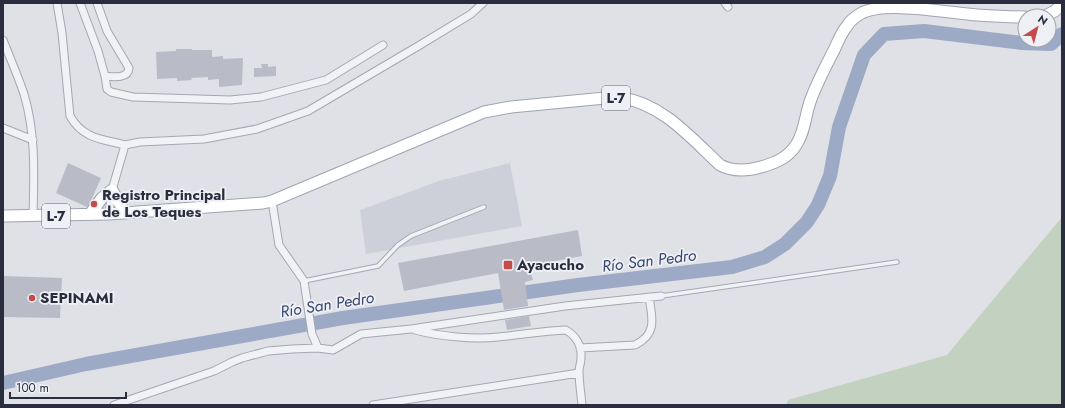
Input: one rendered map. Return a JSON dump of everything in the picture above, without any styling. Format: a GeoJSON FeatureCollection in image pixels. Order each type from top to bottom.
{"type":"FeatureCollection","features":[{"type":"Feature","properties":{"kind":"main road","name":"L-7"},"geometry":{"type":"LineString","coordinates":[[3,216],[109,214],[263,203],[272,201],[484,112],[511,106],[605,98],[621,98],[640,103],[661,114],[678,126],[720,165],[739,171],[753,170],[776,162],[789,154],[797,145],[804,127],[809,105],[818,82],[846,27],[860,13],[875,7],[888,7],[919,8],[976,15],[1017,17]]}},
{"type":"Feature","properties":{"kind":"main road"},"geometry":{"type":"LineString","coordinates":[[90,214],[102,198],[112,190],[125,213]]}},
{"type":"Feature","properties":{"kind":"street"},"geometry":{"type":"LineString","coordinates":[[57,3],[62,33],[70,116],[74,123],[86,134],[92,137],[125,145],[140,142],[204,139],[234,134],[257,129],[308,111],[471,14],[483,3]]}},
{"type":"Feature","properties":{"kind":"street"},"geometry":{"type":"LineString","coordinates":[[80,3],[98,51],[107,89],[111,92],[133,97],[230,100],[261,97],[326,80],[383,45]]}},
{"type":"Feature","properties":{"kind":"street"},"geometry":{"type":"LineString","coordinates":[[97,3],[108,31],[129,68],[129,72],[126,75],[119,77],[105,76]]}},
{"type":"Feature","properties":{"kind":"street"},"geometry":{"type":"LineString","coordinates":[[3,40],[24,95],[33,140],[35,159],[33,216]]}},
{"type":"Feature","properties":{"kind":"street"},"geometry":{"type":"LineString","coordinates":[[3,128],[33,140]]}},
{"type":"Feature","properties":{"kind":"street"},"geometry":{"type":"LineString","coordinates":[[109,214],[112,190],[125,145]]}},
{"type":"Feature","properties":{"kind":"street"},"geometry":{"type":"LineString","coordinates":[[272,201],[279,245],[304,281],[312,334],[318,348]]}},
{"type":"Feature","properties":{"kind":"street"},"geometry":{"type":"LineString","coordinates":[[114,405],[214,371],[242,358],[268,351],[318,348],[333,350],[362,334],[411,329],[565,306],[662,296]]}},
{"type":"Feature","properties":{"kind":"street"},"geometry":{"type":"LineString","coordinates":[[580,348],[635,345],[641,342],[648,335],[653,325],[649,297]]}},
{"type":"Feature","properties":{"kind":"street"},"geometry":{"type":"LineString","coordinates":[[411,329],[432,334],[484,338],[566,330],[576,339],[580,348],[581,357],[579,373],[582,405]]}},
{"type":"Feature","properties":{"kind":"street"},"geometry":{"type":"LineString","coordinates":[[373,405],[579,373]]}},
{"type":"Feature","properties":{"kind":"lane"},"geometry":{"type":"LineString","coordinates":[[304,281],[378,266],[398,245],[411,236],[484,207]]}},
{"type":"Feature","properties":{"kind":"lane"},"geometry":{"type":"LineString","coordinates":[[662,296],[897,262]]}},
{"type":"Feature","properties":{"kind":"shaded area"},"geometry":{"type":"Polygon","coordinates":[[[510,163],[522,226],[366,254],[360,210],[439,181],[510,163]]]}},
{"type":"Feature","properties":{"kind":"green space"},"geometry":{"type":"Polygon","coordinates":[[[1062,217],[1062,405],[786,405],[788,400],[947,355],[1062,217]]]}},
{"type":"Feature","properties":{"kind":"building"},"geometry":{"type":"Polygon","coordinates":[[[176,49],[212,50],[212,57],[223,56],[223,59],[243,58],[242,85],[219,87],[219,79],[208,80],[208,77],[177,81],[177,78],[157,79],[156,52],[176,51],[176,49]]]}},
{"type":"Feature","properties":{"kind":"building"},"geometry":{"type":"Polygon","coordinates":[[[261,64],[268,64],[268,67],[276,66],[276,76],[254,77],[254,68],[262,68],[261,64]]]}},
{"type":"Feature","properties":{"kind":"building"},"geometry":{"type":"Polygon","coordinates":[[[68,163],[101,178],[87,207],[56,193],[68,163]]]}},
{"type":"Feature","properties":{"kind":"building"},"geometry":{"type":"Polygon","coordinates":[[[578,230],[582,256],[529,266],[533,280],[525,282],[528,306],[504,310],[498,273],[404,291],[398,263],[578,230]]]}},
{"type":"Feature","properties":{"kind":"building","name":"SEPINAMI"},"geometry":{"type":"Polygon","coordinates":[[[3,276],[62,278],[60,318],[3,317],[3,276]]]}},
{"type":"Feature","properties":{"kind":"building"},"geometry":{"type":"Polygon","coordinates":[[[529,316],[531,326],[507,330],[505,320],[529,316]]]}},
{"type":"Feature","properties":{"kind":"waterway","name":"Río San Pedro"},"geometry":{"type":"LineString","coordinates":[[3,383],[86,364],[343,318],[578,285],[732,267],[765,257],[785,244],[807,222],[818,205],[830,176],[839,127],[864,55],[884,34],[924,31],[1022,43],[1051,44],[1062,34]]}},
{"type":"Feature","properties":{"kind":"place","name":"Registro Principal de Los Teques"},"geometry":{"type":"Point","coordinates":[94,204]}},
{"type":"Feature","properties":{"kind":"place","name":"Ayacucho"},"geometry":{"type":"Point","coordinates":[508,265]}},
{"type":"Feature","properties":{"kind":"place","name":"SEPINAMI"},"geometry":{"type":"Point","coordinates":[32,298]}}]}
